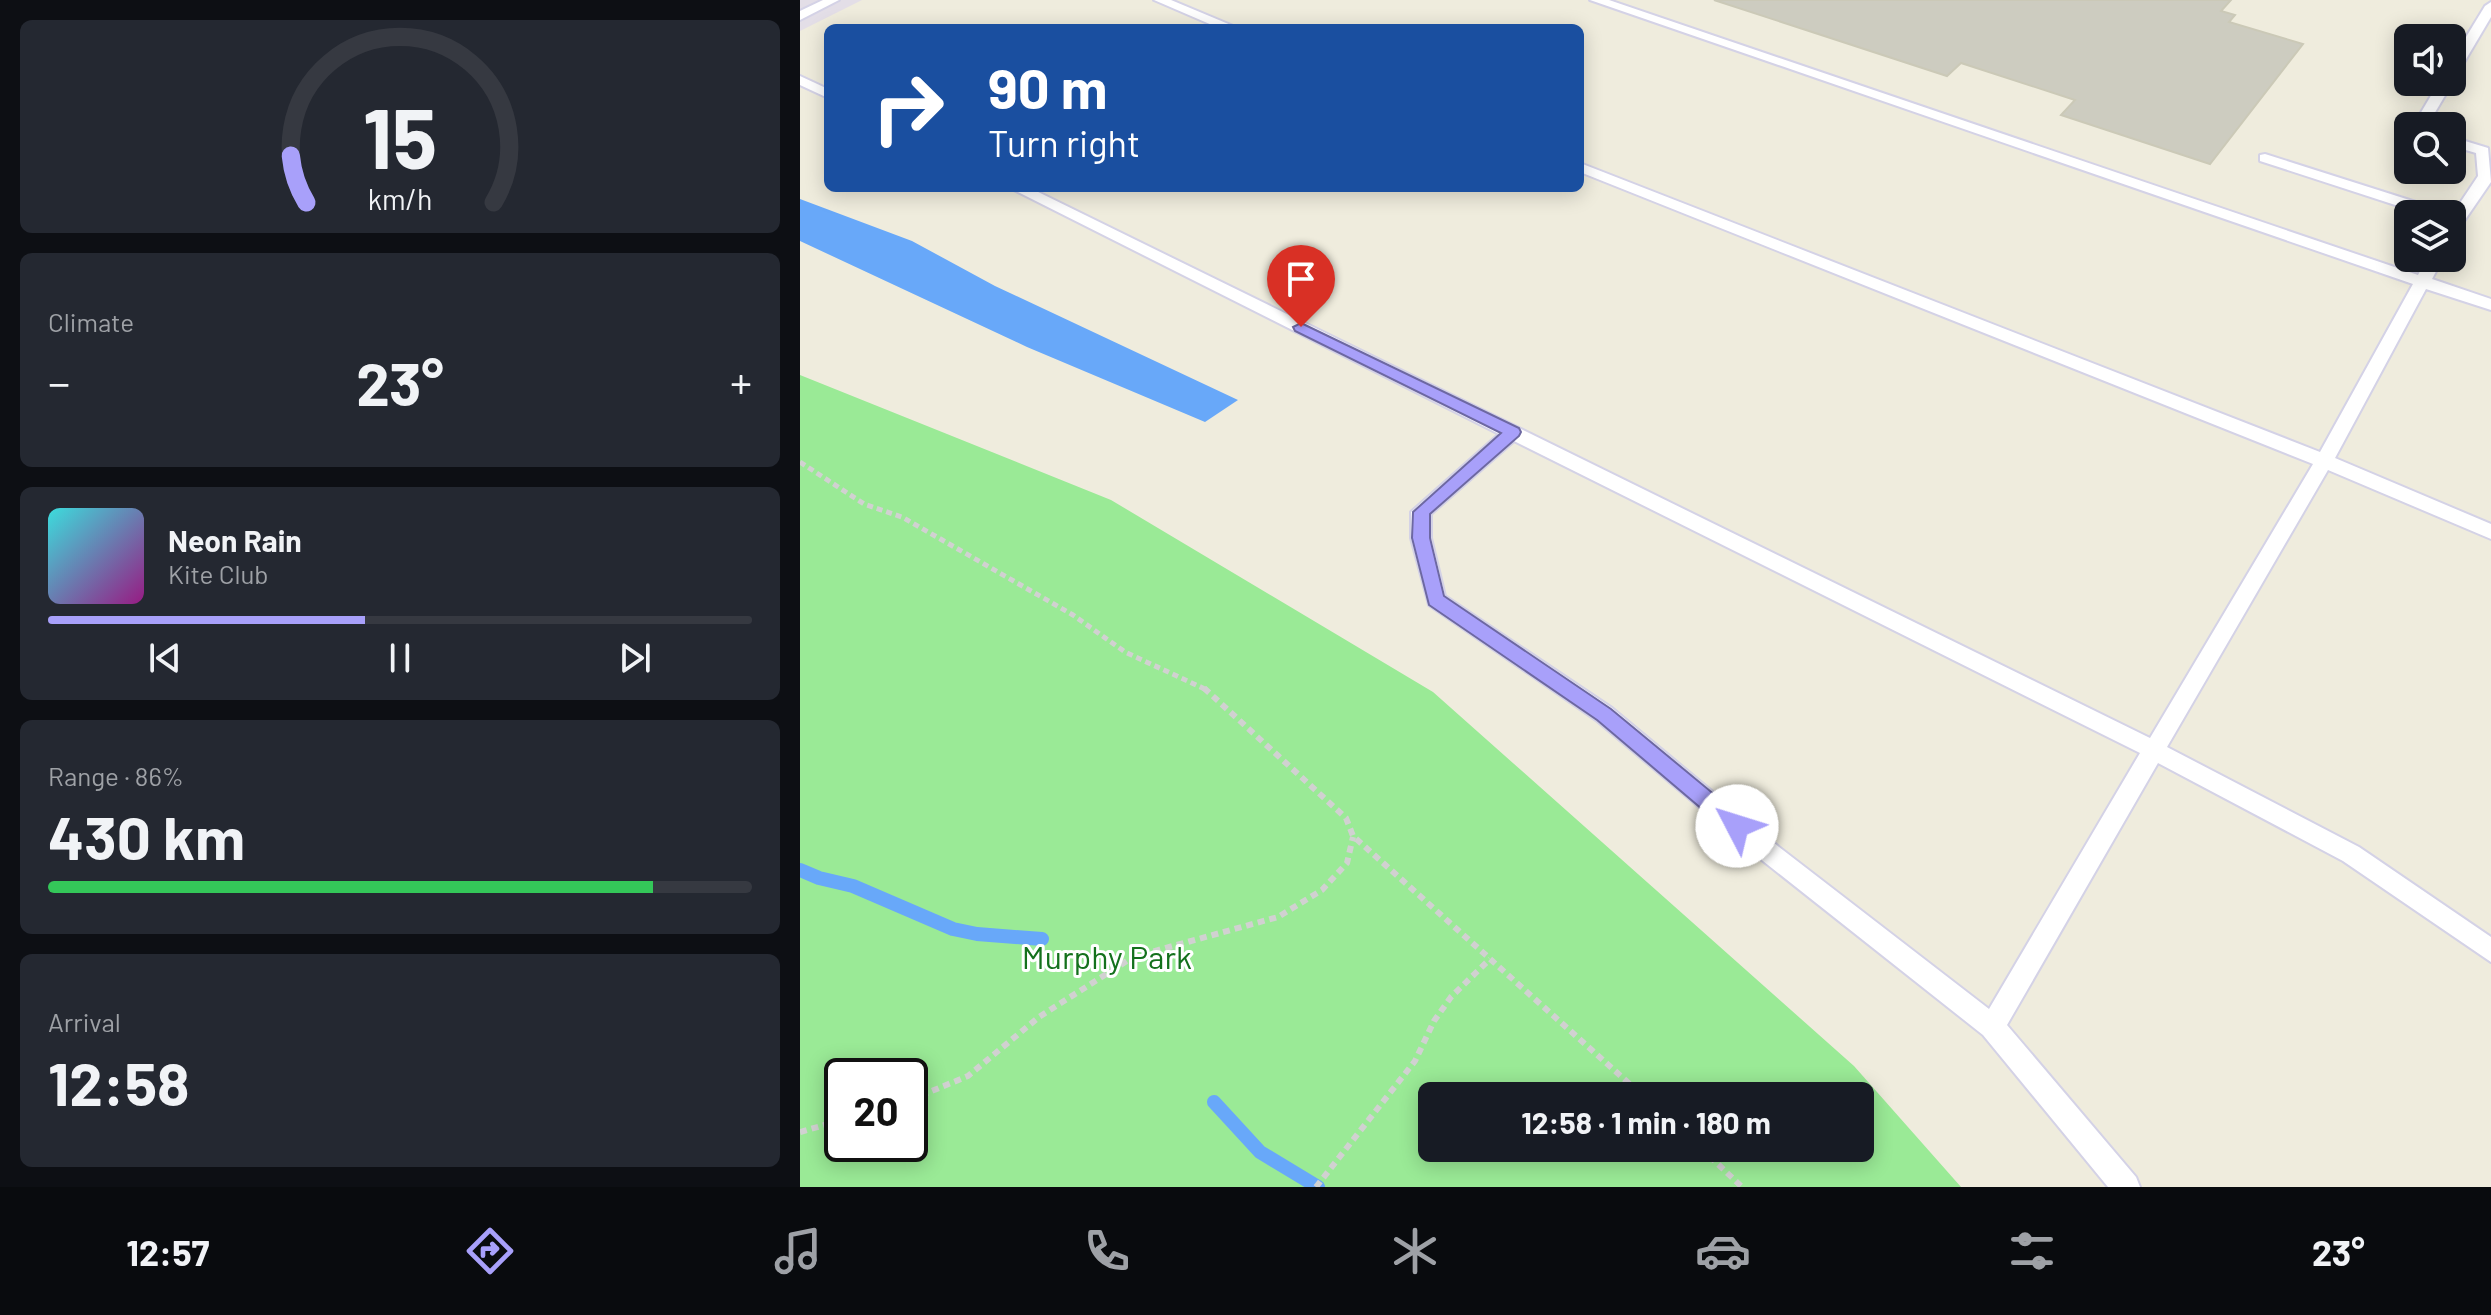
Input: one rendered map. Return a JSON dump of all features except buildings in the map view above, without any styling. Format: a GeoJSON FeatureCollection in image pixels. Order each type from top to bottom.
{"type":"FeatureCollection","features":[{"type":"Feature","properties":{"kind":"lane"},"geometry":{"type":"LineString","coordinates":[[800,16],[833,0]]}},
{"type":"Feature","properties":{"kind":"lane"},"geometry":{"type":"LineString","coordinates":[[1160,0],[1221,24]]}},
{"type":"Feature","properties":{"kind":"lane"},"geometry":{"type":"LineString","coordinates":[[1596,0],[2491,305]]}},
{"type":"Feature","properties":{"kind":"lane"},"geometry":{"type":"LineString","coordinates":[[2466,45],[2488,4]]}},
{"type":"Feature","properties":{"kind":"lane"},"geometry":{"type":"LineString","coordinates":[[800,80],[824,92]]}},
{"type":"Feature","properties":{"kind":"lane"},"geometry":{"type":"LineString","coordinates":[[2466,146],[2483,151],[2488,177],[2466,205]]}},
{"type":"Feature","properties":{"kind":"lane"},"geometry":{"type":"LineString","coordinates":[[2265,158],[2396,200]]}},
{"type":"Feature","properties":{"kind":"lane"},"geometry":{"type":"LineString","coordinates":[[1584,169],[2324,461],[2491,532]]}},
{"type":"Feature","properties":{"kind":"lane"},"geometry":{"type":"LineString","coordinates":[[1026,192],[2154,750],[2351,854],[2491,951]]}},
{"type":"Feature","properties":{"kind":"lane"},"geometry":{"type":"LineString","coordinates":[[1992,1027],[2324,461],[2427,272]]}},
{"type":"Feature","properties":{"kind":"lane"},"geometry":{"type":"LineString","coordinates":[[1513,432],[1421,512],[1421,538],[1436,600],[1604,714],[1781,862],[1992,1027],[2126,1187]]}},
{"type":"Feature","properties":{"kind":"path"},"geometry":{"type":"LineString","coordinates":[[800,462],[864,504],[902,517],[1073,615],[1125,652],[1206,689],[1346,818],[1353,836],[1627,1082]]}},
{"type":"Feature","properties":{"kind":"path"},"geometry":{"type":"LineString","coordinates":[[928,1093],[968,1076],[1039,1017],[1133,957],[1278,917],[1322,890],[1347,863],[1353,836]]}},
{"type":"Feature","properties":{"kind":"path"},"geometry":{"type":"LineString","coordinates":[[1316,1187],[1415,1061],[1434,1021],[1451,997],[1490,959]]}},
{"type":"Feature","properties":{"kind":"path"},"geometry":{"type":"LineString","coordinates":[[800,1132],[824,1125]]}},
{"type":"Feature","properties":{"kind":"path"},"geometry":{"type":"LineString","coordinates":[[1716,1162],[1742,1187]]}},
{"type":"Feature","properties":{"kind":"shaded area"},"geometry":{"type":"Polygon","coordinates":[[[800,0],[862,0],[800,31],[800,0]]]}},
{"type":"Feature","properties":{"kind":"green space","name":"Murphy Park"},"geometry":{"type":"Polygon","coordinates":[[[800,375],[1111,500],[1433,692],[1854,1066],[1868,1082],[1418,1082],[1418,1162],[1874,1162],[1874,1089],[1961,1187],[800,1187],[800,375]]]}},
{"type":"Feature","properties":{"kind":"water"},"geometry":{"type":"Polygon","coordinates":[[[800,199],[912,241],[995,286],[1238,400],[1205,422],[1027,347],[800,241],[800,199]]]}},
{"type":"Feature","properties":{"kind":"waterway"},"geometry":{"type":"LineString","coordinates":[[800,870],[853,886],[953,929],[1042,939]]}},
{"type":"Feature","properties":{"kind":"waterway"},"geometry":{"type":"LineString","coordinates":[[1214,1102],[1260,1152],[1318,1187]]}},
{"type":"Feature","properties":{"kind":"route"},"geometry":{"type":"LineString","coordinates":[[1301,327],[1513,432],[1421,512],[1421,538],[1436,600],[1604,714],[1737,826]]}}]}
